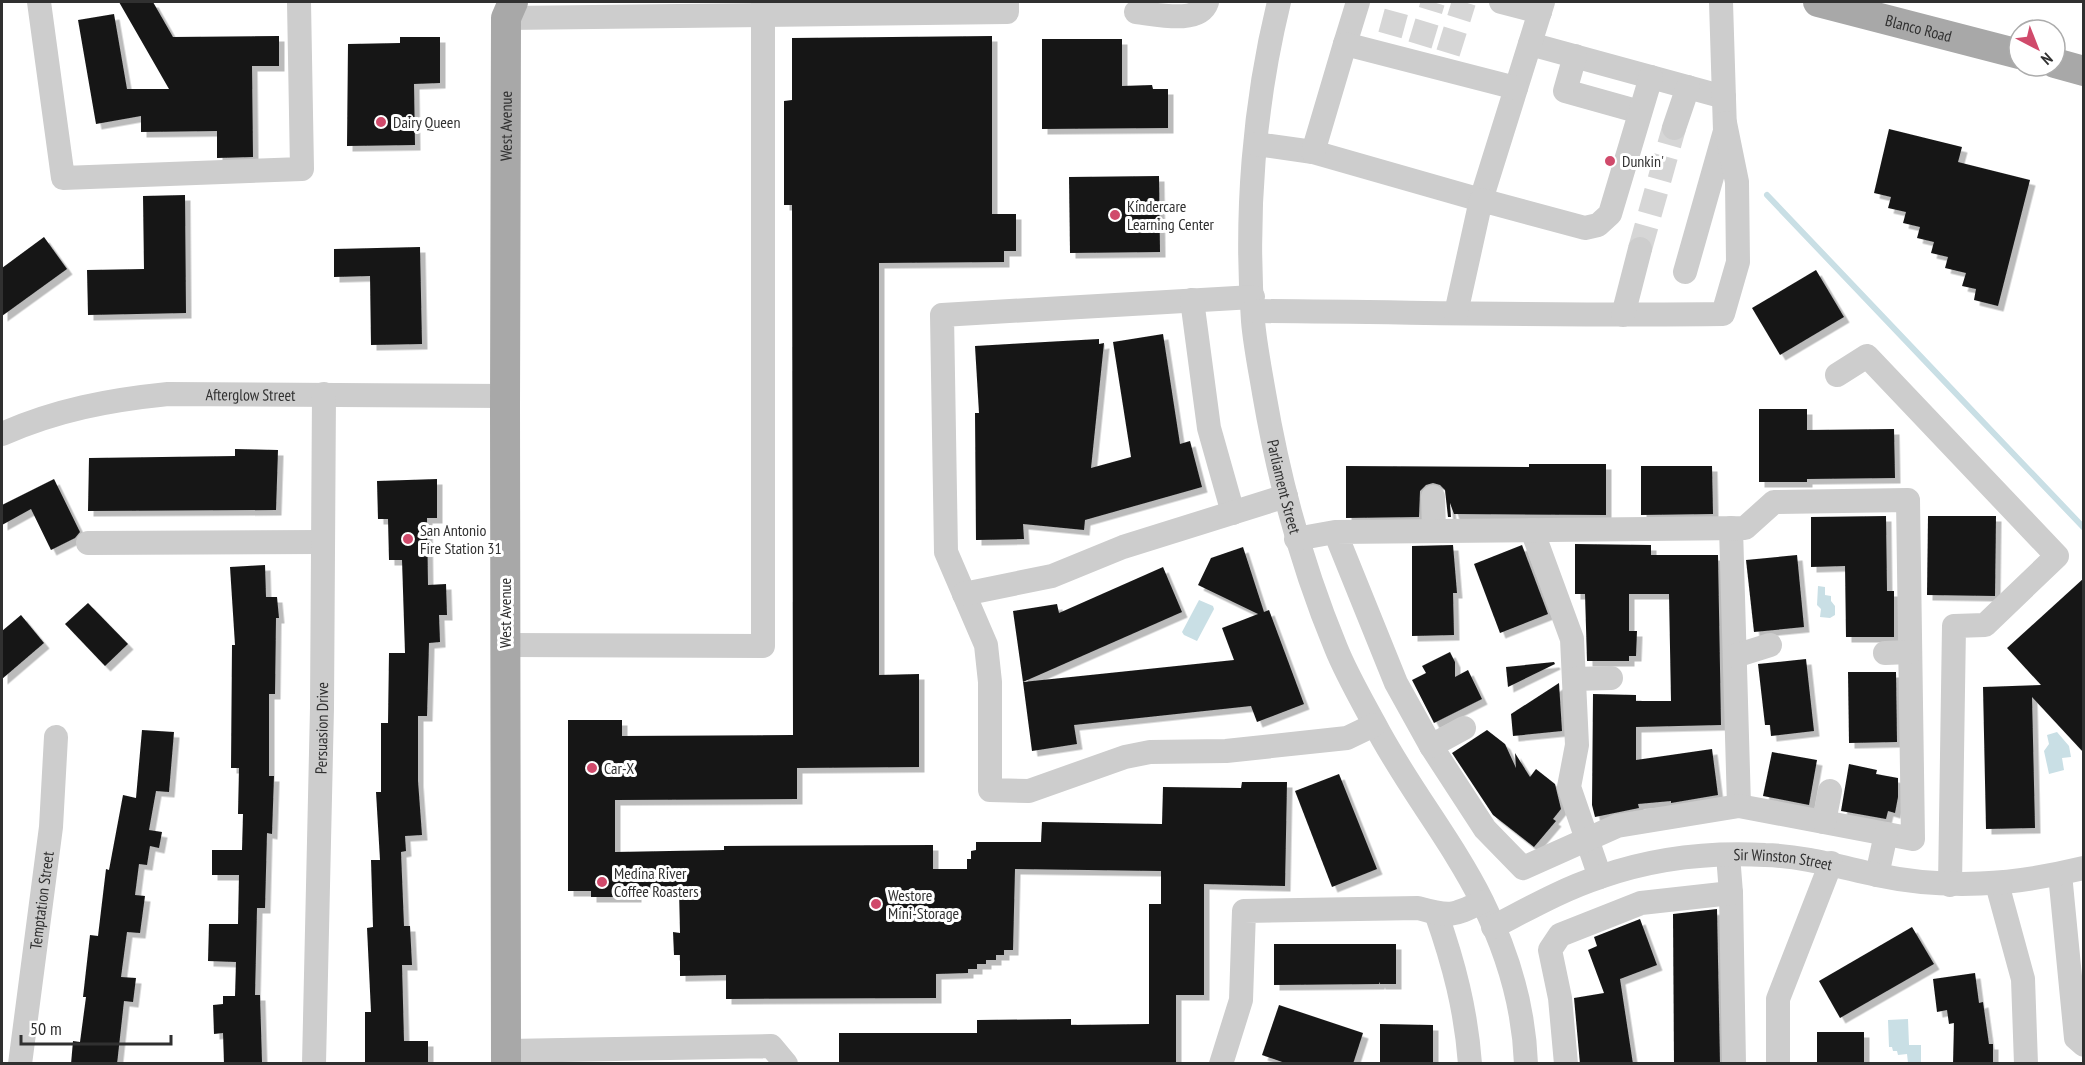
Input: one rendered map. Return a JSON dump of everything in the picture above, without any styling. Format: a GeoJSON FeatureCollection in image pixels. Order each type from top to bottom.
{"type":"FeatureCollection","features":[{"type":"Feature","properties":{"kind":"main road","name":"Blanco Road"},"geometry":{"type":"LineString","coordinates":[[1818,2],[1875,9],[2007,50]]}},
{"type":"Feature","properties":{"kind":"main road","name":"West Avenue"},"geometry":{"type":"LineString","coordinates":[[506,7],[506,1057]]}},
{"type":"Feature","properties":{"kind":"main road"},"geometry":{"type":"LineString","coordinates":[[2067,66],[2084,70]]}},
{"type":"Feature","properties":{"kind":"street"},"geometry":{"type":"LineString","coordinates":[[39,2],[63,178],[302,170],[299,2]]}},
{"type":"Feature","properties":{"kind":"street"},"geometry":{"type":"LineString","coordinates":[[506,7],[1007,12],[1007,2]]}},
{"type":"Feature","properties":{"kind":"street"},"geometry":{"type":"LineString","coordinates":[[1136,12],[1189,16],[1199,13],[1206,6],[1206,2]]}},
{"type":"Feature","properties":{"kind":"street","name":"Parliament Street"},"geometry":{"type":"LineString","coordinates":[[1279,2],[1271,36],[1256,144],[1251,239],[1257,351],[1272,442],[1296,539],[1336,650],[1374,725],[1408,783],[1459,861],[1493,927],[1523,1022],[1526,1064]]}},
{"type":"Feature","properties":{"kind":"street"},"geometry":{"type":"LineString","coordinates":[[1313,152],[1358,2]]}},
{"type":"Feature","properties":{"kind":"street"},"geometry":{"type":"LineString","coordinates":[[1456,313],[1481,200],[1541,7],[1501,2]]}},
{"type":"Feature","properties":{"kind":"street"},"geometry":{"type":"LineString","coordinates":[[1685,272],[1725,131],[1720,2]]}},
{"type":"Feature","properties":{"kind":"street"},"geometry":{"type":"LineString","coordinates":[[505,645],[763,646],[763,9]]}},
{"type":"Feature","properties":{"kind":"street"},"geometry":{"type":"LineString","coordinates":[[1345,44],[1387,45],[1446,61],[1516,88]]}},
{"type":"Feature","properties":{"kind":"street"},"geometry":{"type":"LineString","coordinates":[[1530,44],[1724,97]]}},
{"type":"Feature","properties":{"kind":"street"},"geometry":{"type":"LineString","coordinates":[[1575,57],[1564,91],[1640,112]]}},
{"type":"Feature","properties":{"kind":"street"},"geometry":{"type":"LineString","coordinates":[[1256,144],[1313,152],[1584,228],[1598,225],[1610,214],[1651,77]]}},
{"type":"Feature","properties":{"kind":"street"},"geometry":{"type":"LineString","coordinates":[[1674,128],[1688,87]]}},
{"type":"Feature","properties":{"kind":"street"},"geometry":{"type":"LineString","coordinates":[[1374,725],[1347,738],[1226,751],[1150,752],[1125,757],[1029,791],[990,790],[990,682],[986,645],[946,552],[942,315],[1222,299],[1253,304],[1456,313],[1723,314],[1738,262],[1737,182],[1725,123]]}},
{"type":"Feature","properties":{"kind":"street"},"geometry":{"type":"LineString","coordinates":[[1623,315],[1640,249]]}},
{"type":"Feature","properties":{"kind":"street"},"geometry":{"type":"LineString","coordinates":[[1192,300],[1209,428],[1233,513]]}},
{"type":"Feature","properties":{"kind":"street"},"geometry":{"type":"LineString","coordinates":[[1838,375],[1867,356],[2057,556],[1985,625],[1954,626],[1950,885]]}},
{"type":"Feature","properties":{"kind":"street","name":"Afterglow Street"},"geometry":{"type":"LineString","coordinates":[[2,434],[71,409],[117,399],[168,394],[505,396]]}},
{"type":"Feature","properties":{"kind":"street","name":"Persuasion Drive"},"geometry":{"type":"LineString","coordinates":[[314,1064],[322,708],[324,394]]}},
{"type":"Feature","properties":{"kind":"street"},"geometry":{"type":"LineString","coordinates":[[964,594],[1052,576],[1124,547],[1286,496]]}},
{"type":"Feature","properties":{"kind":"street"},"geometry":{"type":"LineString","coordinates":[[1433,497],[1434,531]]}},
{"type":"Feature","properties":{"kind":"street"},"geometry":{"type":"LineString","coordinates":[[1296,539],[1335,532],[1745,528],[1774,502],[1908,500],[1913,839],[1739,806],[1617,826],[1523,868],[1485,829],[1431,746],[1396,683],[1335,532]]}},
{"type":"Feature","properties":{"kind":"street"},"geometry":{"type":"LineString","coordinates":[[1731,528],[1739,806]]}},
{"type":"Feature","properties":{"kind":"street"},"geometry":{"type":"LineString","coordinates":[[1532,530],[1572,639],[1577,746],[1569,787],[1600,877]]}},
{"type":"Feature","properties":{"kind":"street"},"geometry":{"type":"LineString","coordinates":[[88,543],[323,543]]}},
{"type":"Feature","properties":{"kind":"street"},"geometry":{"type":"LineString","coordinates":[[1735,656],[1770,645]]}},
{"type":"Feature","properties":{"kind":"street"},"geometry":{"type":"LineString","coordinates":[[1886,653],[1910,652]]}},
{"type":"Feature","properties":{"kind":"street"},"geometry":{"type":"LineString","coordinates":[[1574,679],[1611,678]]}},
{"type":"Feature","properties":{"kind":"street"},"geometry":{"type":"LineString","coordinates":[[1431,746],[1464,728]]}},
{"type":"Feature","properties":{"kind":"street","name":"Temptation Street"},"geometry":{"type":"LineString","coordinates":[[20,1064],[51,826],[56,737]]}},
{"type":"Feature","properties":{"kind":"street"},"geometry":{"type":"LineString","coordinates":[[1824,822],[1830,791]]}},
{"type":"Feature","properties":{"kind":"street"},"geometry":{"type":"LineString","coordinates":[[1877,875],[1886,834]]}},
{"type":"Feature","properties":{"kind":"street"},"geometry":{"type":"LineString","coordinates":[[1728,855],[1731,893],[1734,1064]]}},
{"type":"Feature","properties":{"kind":"street","name":"Sir Winston Street"},"geometry":{"type":"LineString","coordinates":[[1493,927],[1542,902],[1600,877],[1656,861],[1686,856],[1766,855],[1831,863],[1877,875],[1950,885],[1997,884],[2084,868]]}},
{"type":"Feature","properties":{"kind":"street"},"geometry":{"type":"LineString","coordinates":[[1778,1064],[1778,999],[1831,863]]}},
{"type":"Feature","properties":{"kind":"street"},"geometry":{"type":"LineString","coordinates":[[2060,874],[2076,1038],[2084,1045]]}},
{"type":"Feature","properties":{"kind":"street"},"geometry":{"type":"LineString","coordinates":[[1997,884],[2023,979],[2026,1064]]}},
{"type":"Feature","properties":{"kind":"street"},"geometry":{"type":"LineString","coordinates":[[1566,1064],[1560,998],[1550,950],[1560,934],[1641,903],[1731,893]]}},
{"type":"Feature","properties":{"kind":"street"},"geometry":{"type":"LineString","coordinates":[[1221,1064],[1241,1000],[1244,911],[1418,908],[1455,915],[1482,902]]}},
{"type":"Feature","properties":{"kind":"street"},"geometry":{"type":"LineString","coordinates":[[1436,913],[1459,986],[1467,1024],[1470,1064]]}},
{"type":"Feature","properties":{"kind":"street"},"geometry":{"type":"LineString","coordinates":[[506,1057],[573,1057],[771,1046],[786,1064]]}},
{"type":"Feature","properties":{"kind":"water"},"geometry":{"type":"Polygon","coordinates":[[[1818,586],[1825,587],[1825,595],[1831,596],[1831,601],[1835,606],[1835,615],[1830,618],[1820,617],[1821,609],[1817,605],[1818,586]]]}},
{"type":"Feature","properties":{"kind":"water"},"geometry":{"type":"Polygon","coordinates":[[[1199,600],[1213,606],[1214,609],[1197,641],[1182,632],[1199,600]]]}},
{"type":"Feature","properties":{"kind":"water"},"geometry":{"type":"Polygon","coordinates":[[[2057,732],[2069,746],[2071,757],[2062,758],[2064,770],[2049,774],[2044,751],[2049,744],[2047,735],[2057,732]]]}},
{"type":"Feature","properties":{"kind":"water"},"geometry":{"type":"Polygon","coordinates":[[[1908,1019],[1909,1045],[1921,1045],[1921,1063],[1908,1063],[1907,1054],[1898,1055],[1897,1051],[1889,1047],[1888,1020],[1908,1019]]]}},
{"type":"Feature","properties":{"kind":"building"},"geometry":{"type":"Polygon","coordinates":[[[119,2],[153,2],[173,37],[279,36],[279,66],[252,66],[253,157],[217,158],[217,131],[141,132],[141,116],[96,124],[78,20],[114,14],[127,89],[169,89],[119,2]]]}},
{"type":"Feature","properties":{"kind":"building"},"geometry":{"type":"Polygon","coordinates":[[[992,36],[992,214],[1016,214],[1016,251],[1004,251],[1004,262],[879,263],[879,675],[919,674],[919,767],[797,768],[797,799],[615,800],[615,852],[724,850],[724,846],[933,845],[933,869],[967,869],[967,859],[971,859],[971,851],[976,850],[976,842],[1041,842],[1042,822],[1162,824],[1163,787],[1241,788],[1242,782],[1287,782],[1285,886],[1204,884],[1204,995],[1176,995],[1176,1064],[839,1064],[839,1033],[977,1033],[977,1020],[1071,1019],[1071,1025],[1149,1024],[1149,904],[1161,904],[1161,871],[1015,869],[1013,950],[1004,950],[1004,955],[996,955],[996,960],[986,960],[986,964],[977,964],[977,969],[968,969],[968,973],[936,974],[936,998],[726,999],[726,975],[680,976],[680,955],[674,955],[673,932],[680,933],[679,889],[636,890],[636,897],[591,897],[591,891],[568,891],[568,720],[622,720],[622,736],[793,735],[792,205],[784,205],[784,101],[792,100],[792,38],[992,36]]]}},
{"type":"Feature","properties":{"kind":"building"},"geometry":{"type":"Polygon","coordinates":[[[400,37],[440,37],[440,83],[414,84],[415,145],[347,146],[348,44],[400,43],[400,37]]]}},
{"type":"Feature","properties":{"kind":"building"},"geometry":{"type":"Polygon","coordinates":[[[1042,39],[1122,39],[1122,86],[1152,85],[1153,89],[1168,89],[1168,128],[1042,129],[1042,39]]]}},
{"type":"Feature","properties":{"kind":"building"},"geometry":{"type":"Polygon","coordinates":[[[1889,129],[1962,147],[1958,162],[2030,180],[1998,306],[1974,300],[1976,289],[1962,286],[1966,273],[1945,268],[1948,257],[1931,253],[1934,242],[1917,238],[1920,227],[1903,223],[1906,212],[1888,208],[1891,197],[1874,193],[1889,129]]]}},
{"type":"Feature","properties":{"kind":"building","name":"Kindercare Learning Center"},"geometry":{"type":"Polygon","coordinates":[[[1159,176],[1160,252],[1070,253],[1069,177],[1159,176]]]}},
{"type":"Feature","properties":{"kind":"building"},"geometry":{"type":"Polygon","coordinates":[[[185,195],[186,313],[88,315],[87,270],[144,269],[143,196],[185,195]]]}},
{"type":"Feature","properties":{"kind":"building"},"geometry":{"type":"Polygon","coordinates":[[[44,237],[67,269],[2,316],[2,268],[44,237]]]}},
{"type":"Feature","properties":{"kind":"building"},"geometry":{"type":"Polygon","coordinates":[[[420,247],[422,344],[371,345],[370,276],[334,277],[334,249],[420,247]]]}},
{"type":"Feature","properties":{"kind":"building"},"geometry":{"type":"Polygon","coordinates":[[[1816,270],[1844,317],[1780,355],[1752,308],[1816,270]]]}},
{"type":"Feature","properties":{"kind":"building"},"geometry":{"type":"Polygon","coordinates":[[[1163,334],[1180,444],[1190,441],[1202,487],[1085,520],[1084,530],[1023,524],[1024,539],[976,540],[975,413],[979,413],[975,346],[1099,339],[1099,344],[1104,343],[1091,468],[1131,457],[1113,342],[1163,334]]]}},
{"type":"Feature","properties":{"kind":"building"},"geometry":{"type":"Polygon","coordinates":[[[1759,409],[1807,409],[1807,430],[1894,429],[1895,478],[1759,482],[1759,409]]]}},
{"type":"Feature","properties":{"kind":"building"},"geometry":{"type":"Polygon","coordinates":[[[235,449],[278,450],[276,510],[88,511],[89,458],[235,456],[235,449]]]}},
{"type":"Feature","properties":{"kind":"building"},"geometry":{"type":"Polygon","coordinates":[[[1529,464],[1606,464],[1606,515],[1454,514],[1450,503],[1451,517],[1448,517],[1445,490],[1433,483],[1426,485],[1420,491],[1419,517],[1346,518],[1346,466],[1529,467],[1529,464]]]}},
{"type":"Feature","properties":{"kind":"building"},"geometry":{"type":"Polygon","coordinates":[[[1641,466],[1712,466],[1713,514],[1641,515],[1641,466]]]}},
{"type":"Feature","properties":{"kind":"building"},"geometry":{"type":"Polygon","coordinates":[[[54,479],[80,532],[75,538],[51,550],[31,509],[2,525],[2,505],[54,479]]]}},
{"type":"Feature","properties":{"kind":"building"},"geometry":{"type":"Polygon","coordinates":[[[437,479],[437,518],[427,518],[428,585],[446,584],[447,615],[439,615],[440,642],[429,643],[427,716],[418,716],[418,781],[422,835],[405,836],[406,851],[401,852],[404,926],[410,926],[412,965],[402,965],[404,1041],[428,1041],[428,1064],[365,1064],[365,1012],[371,1012],[367,928],[373,927],[371,860],[380,860],[376,792],[381,792],[381,723],[388,723],[389,653],[405,653],[402,560],[389,560],[388,519],[378,519],[377,481],[437,479]]]}},
{"type":"Feature","properties":{"kind":"building"},"geometry":{"type":"Polygon","coordinates":[[[1886,516],[1887,591],[1894,591],[1894,637],[1846,637],[1845,566],[1811,567],[1811,517],[1886,516]]]}},
{"type":"Feature","properties":{"kind":"building"},"geometry":{"type":"Polygon","coordinates":[[[1928,516],[1996,516],[1995,596],[1927,595],[1928,516]]]}},
{"type":"Feature","properties":{"kind":"building"},"geometry":{"type":"Polygon","coordinates":[[[1575,544],[1651,545],[1651,555],[1718,555],[1721,725],[1636,727],[1636,760],[1712,749],[1718,795],[1671,803],[1671,801],[1638,804],[1639,808],[1595,817],[1592,805],[1593,694],[1636,695],[1636,701],[1671,701],[1669,594],[1629,594],[1629,631],[1637,631],[1636,656],[1629,656],[1629,661],[1587,661],[1585,594],[1575,594],[1575,544]]]}},
{"type":"Feature","properties":{"kind":"building"},"geometry":{"type":"Polygon","coordinates":[[[1453,545],[1457,593],[1453,593],[1454,635],[1412,636],[1412,546],[1453,545]]]}},
{"type":"Feature","properties":{"kind":"building"},"geometry":{"type":"Polygon","coordinates":[[[1522,545],[1548,614],[1500,633],[1474,564],[1522,545]]]}},
{"type":"Feature","properties":{"kind":"building"},"geometry":{"type":"Polygon","coordinates":[[[1243,547],[1264,612],[1269,610],[1304,704],[1257,722],[1251,706],[1074,725],[1077,744],[1032,751],[1023,682],[1234,660],[1222,628],[1258,614],[1198,585],[1211,558],[1243,547]]]}},
{"type":"Feature","properties":{"kind":"building"},"geometry":{"type":"Polygon","coordinates":[[[1797,555],[1804,627],[1754,632],[1746,560],[1797,555]]]}},
{"type":"Feature","properties":{"kind":"building"},"geometry":{"type":"Polygon","coordinates":[[[265,565],[266,597],[277,597],[279,618],[276,618],[275,694],[269,694],[269,776],[274,776],[272,834],[267,833],[265,908],[257,908],[255,995],[260,995],[262,1062],[224,1064],[223,1033],[214,1034],[213,1005],[223,1004],[223,996],[235,996],[236,962],[208,961],[209,924],[238,924],[239,875],[212,875],[212,850],[242,850],[243,814],[238,814],[239,768],[231,768],[232,645],[235,645],[230,567],[265,565]]]}},
{"type":"Feature","properties":{"kind":"building"},"geometry":{"type":"Polygon","coordinates":[[[1163,567],[1182,612],[1023,682],[1013,611],[1057,604],[1059,613],[1163,567]]]}},
{"type":"Feature","properties":{"kind":"building"},"geometry":{"type":"Polygon","coordinates":[[[2084,578],[2084,753],[2032,697],[2035,828],[1986,829],[1983,687],[2041,685],[2007,648],[2084,578]]]}},
{"type":"Feature","properties":{"kind":"building"},"geometry":{"type":"Polygon","coordinates":[[[88,603],[128,644],[105,666],[65,624],[88,603]]]}},
{"type":"Feature","properties":{"kind":"building"},"geometry":{"type":"Polygon","coordinates":[[[21,615],[44,643],[2,679],[2,631],[21,615]]]}},
{"type":"Feature","properties":{"kind":"building"},"geometry":{"type":"Polygon","coordinates":[[[1450,652],[1455,662],[1455,677],[1468,670],[1482,699],[1434,723],[1412,680],[1426,673],[1422,666],[1450,652]]]}},
{"type":"Feature","properties":{"kind":"building"},"geometry":{"type":"Polygon","coordinates":[[[1806,659],[1814,731],[1771,736],[1770,725],[1765,725],[1758,664],[1806,659]]]}},
{"type":"Feature","properties":{"kind":"building"},"geometry":{"type":"Polygon","coordinates":[[[1554,662],[1555,664],[1508,687],[1506,667],[1554,662]]]}},
{"type":"Feature","properties":{"kind":"building"},"geometry":{"type":"Polygon","coordinates":[[[1848,672],[1896,672],[1897,742],[1849,743],[1848,672]]]}},
{"type":"Feature","properties":{"kind":"building"},"geometry":{"type":"Polygon","coordinates":[[[1559,683],[1562,731],[1513,736],[1511,714],[1559,683]]]}},
{"type":"Feature","properties":{"kind":"building"},"geometry":{"type":"Polygon","coordinates":[[[142,730],[174,732],[169,792],[156,791],[149,830],[162,832],[159,848],[150,846],[147,865],[139,864],[135,895],[145,896],[140,933],[127,932],[121,977],[136,978],[133,1002],[124,1001],[117,1064],[71,1064],[73,1041],[80,1042],[90,935],[98,936],[106,869],[109,870],[123,795],[136,798],[142,730]]]}},
{"type":"Feature","properties":{"kind":"building"},"geometry":{"type":"Polygon","coordinates":[[[1487,730],[1505,744],[1516,768],[1515,753],[1530,777],[1536,769],[1555,784],[1561,809],[1553,819],[1556,821],[1534,847],[1493,815],[1452,753],[1487,730]]]}},
{"type":"Feature","properties":{"kind":"building"},"geometry":{"type":"Polygon","coordinates":[[[1772,752],[1817,760],[1809,805],[1763,796],[1772,752]]]}},
{"type":"Feature","properties":{"kind":"building"},"geometry":{"type":"Polygon","coordinates":[[[1849,764],[1877,770],[1876,774],[1898,778],[1895,813],[1888,811],[1886,819],[1841,811],[1849,764]]]}},
{"type":"Feature","properties":{"kind":"building"},"geometry":{"type":"Polygon","coordinates":[[[1339,774],[1377,869],[1332,887],[1295,791],[1339,774]]]}},
{"type":"Feature","properties":{"kind":"building"},"geometry":{"type":"Polygon","coordinates":[[[1717,909],[1720,1064],[1674,1064],[1673,914],[1717,909]]]}},
{"type":"Feature","properties":{"kind":"building"},"geometry":{"type":"Polygon","coordinates":[[[1640,919],[1657,965],[1620,979],[1633,1064],[1580,1064],[1574,998],[1604,993],[1588,950],[1597,946],[1594,937],[1640,919]]]}},
{"type":"Feature","properties":{"kind":"building"},"geometry":{"type":"Polygon","coordinates":[[[1912,927],[1934,964],[1840,1018],[1819,981],[1912,927]]]}},
{"type":"Feature","properties":{"kind":"building"},"geometry":{"type":"Polygon","coordinates":[[[1274,944],[1396,944],[1396,984],[1380,984],[1380,982],[1379,984],[1274,985],[1274,944]]]}},
{"type":"Feature","properties":{"kind":"building"},"geometry":{"type":"Polygon","coordinates":[[[1975,973],[1979,1003],[1983,1002],[1989,1044],[1993,1044],[1993,1064],[1953,1064],[1954,1023],[1949,1024],[1947,1010],[1937,1012],[1933,979],[1975,973]]]}},
{"type":"Feature","properties":{"kind":"building"},"geometry":{"type":"Polygon","coordinates":[[[1279,1005],[1363,1033],[1353,1064],[1288,1064],[1262,1055],[1279,1005]]]}},
{"type":"Feature","properties":{"kind":"building"},"geometry":{"type":"Polygon","coordinates":[[[1380,1024],[1433,1025],[1433,1064],[1380,1064],[1380,1024]]]}},
{"type":"Feature","properties":{"kind":"building"},"geometry":{"type":"Polygon","coordinates":[[[1817,1032],[1864,1032],[1864,1064],[1817,1064],[1817,1032]]]}},
{"type":"Feature","properties":{"kind":"waterway"},"geometry":{"type":"LineString","coordinates":[[1767,195],[2084,528]]}},
{"type":"Feature","properties":{"kind":"tunnel"},"geometry":{"type":"LineString","coordinates":[[1390,35],[1399,2]]}},
{"type":"Feature","properties":{"kind":"tunnel"},"geometry":{"type":"LineString","coordinates":[[1420,45],[1433,2]]}},
{"type":"Feature","properties":{"kind":"tunnel"},"geometry":{"type":"LineString","coordinates":[[1448,53],[1464,2]]}},
{"type":"Feature","properties":{"kind":"tunnel"},"geometry":{"type":"LineString","coordinates":[[1640,249],[1674,128]]}},
{"type":"Feature","properties":{"kind":"place","name":"Dairy Queen"},"geometry":{"type":"Point","coordinates":[381,122]}},
{"type":"Feature","properties":{"kind":"place","name":"Dunkin'"},"geometry":{"type":"Point","coordinates":[1610,161]}},
{"type":"Feature","properties":{"kind":"place","name":"Kindercare Learning Center"},"geometry":{"type":"Point","coordinates":[1115,215]}},
{"type":"Feature","properties":{"kind":"place","name":"San Antonio Fire Station 31"},"geometry":{"type":"Point","coordinates":[408,539]}},
{"type":"Feature","properties":{"kind":"place","name":"Car-X"},"geometry":{"type":"Point","coordinates":[592,768]}},
{"type":"Feature","properties":{"kind":"place","name":"Medina River Coffee Roasters"},"geometry":{"type":"Point","coordinates":[602,882]}},
{"type":"Feature","properties":{"kind":"place","name":"Westore Mini-Storage"},"geometry":{"type":"Point","coordinates":[876,904]}}]}
